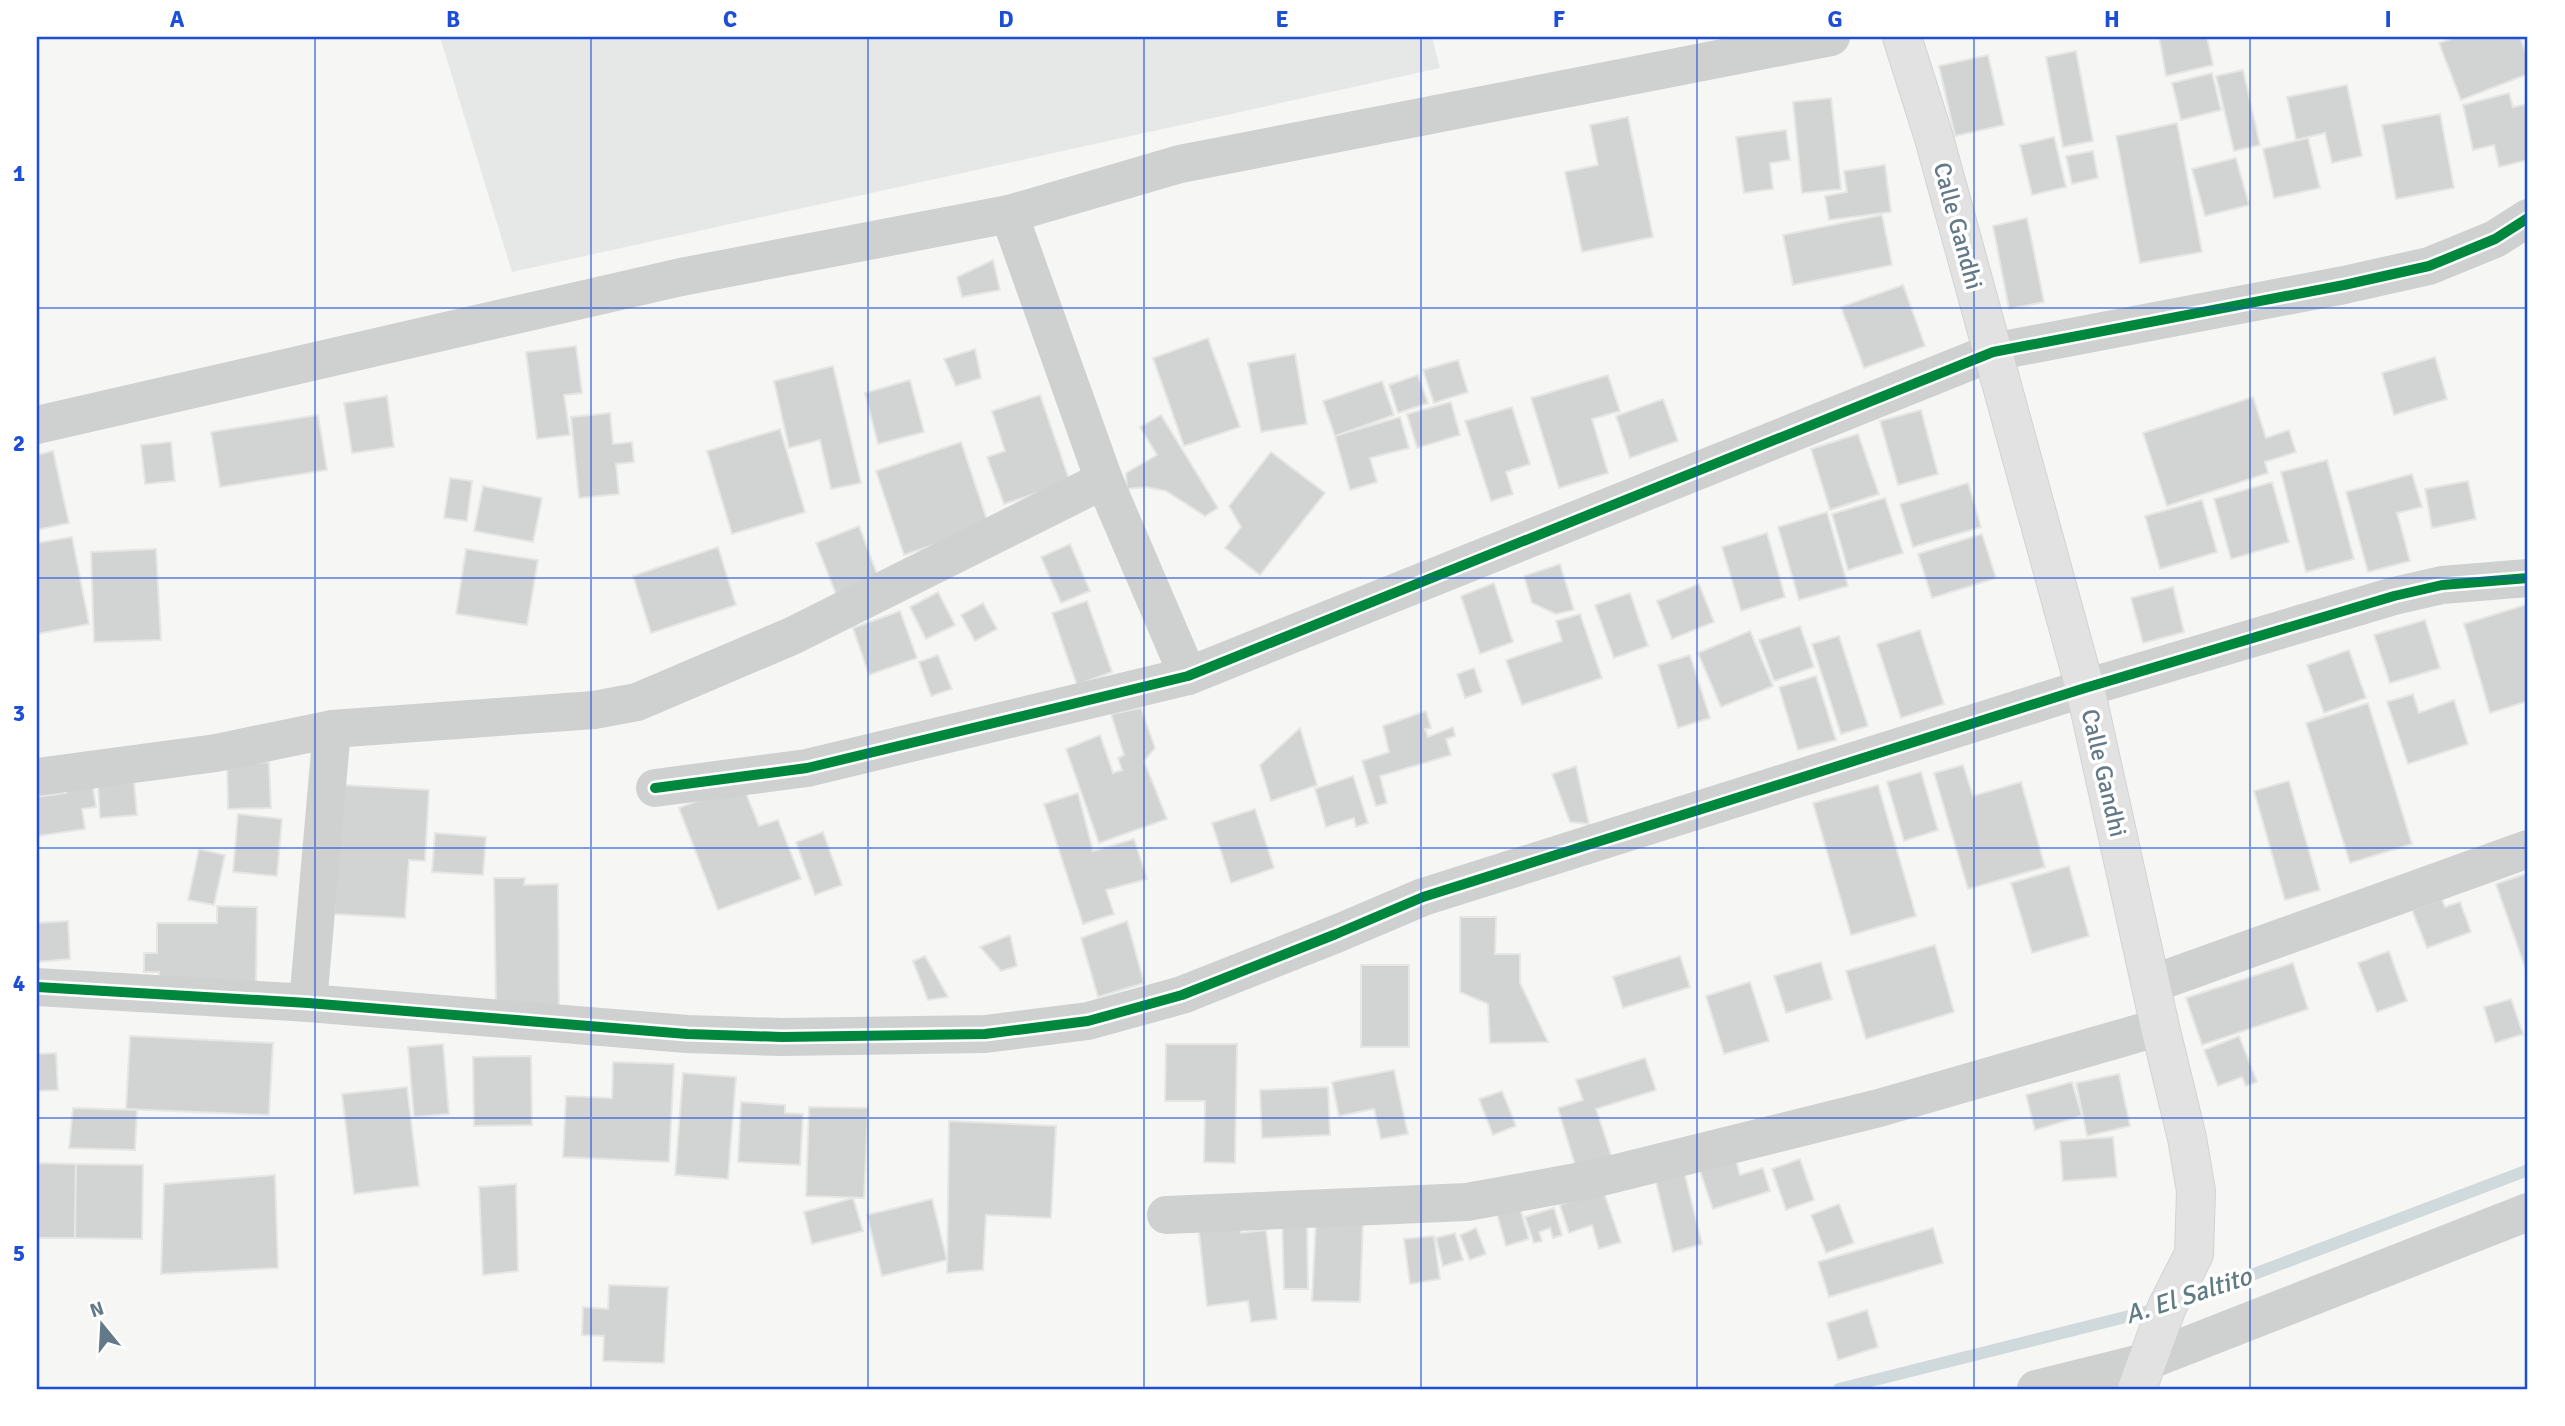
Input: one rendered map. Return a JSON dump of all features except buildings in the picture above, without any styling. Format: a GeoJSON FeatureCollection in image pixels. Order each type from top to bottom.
{"type":"FeatureCollection","features":[{"type":"Feature","properties":{"kind":"main road","name":"Calle Gandhi"},"geometry":{"type":"LineString","coordinates":[[1902,37],[1934,138],[2085,688],[2187,1138],[2196,1191],[2194,1254],[2167,1307],[2141,1376]]}},
{"type":"Feature","properties":{"kind":"street"},"geometry":{"type":"LineString","coordinates":[[37,425],[681,277],[1009,214],[1180,164],[1831,37]]}},
{"type":"Feature","properties":{"kind":"street"},"geometry":{"type":"LineString","coordinates":[[1009,214],[1104,480],[1188,676]]}},
{"type":"Feature","properties":{"kind":"street"},"geometry":{"type":"LineString","coordinates":[[655,788],[807,768],[1188,676],[1993,352],[2344,285],[2429,266],[2495,239],[2528,218]]}},
{"type":"Feature","properties":{"kind":"street"},"geometry":{"type":"LineString","coordinates":[[37,778],[216,753],[332,729],[558,713],[637,702],[792,636],[1104,480]]}},
{"type":"Feature","properties":{"kind":"street"},"geometry":{"type":"LineString","coordinates":[[37,987],[308,1003],[687,1034],[782,1037],[985,1034],[1088,1021],[1182,995],[1423,897],[2085,688],[2394,596],[2442,585],[2528,578]]}},
{"type":"Feature","properties":{"kind":"street"},"geometry":{"type":"LineString","coordinates":[[308,1003],[332,729]]}},
{"type":"Feature","properties":{"kind":"street"},"geometry":{"type":"LineString","coordinates":[[2152,984],[2528,849]]}},
{"type":"Feature","properties":{"kind":"street"},"geometry":{"type":"LineString","coordinates":[[1166,1215],[1467,1202],[1593,1179],[1879,1108],[2160,1027]]}},
{"type":"Feature","properties":{"kind":"street"},"geometry":{"type":"LineString","coordinates":[[2036,1389],[2141,1376],[2528,1213]]}},
{"type":"Feature","properties":{"kind":"shaded area"},"geometry":{"type":"Polygon","coordinates":[[[440,37],[1432,37],[1440,68],[512,272],[440,37]]]}},
{"type":"Feature","properties":{"kind":"waterway","name":"A. El Saltito"},"geometry":{"type":"LineString","coordinates":[[2178,1303],[2528,1170]]}},
{"type":"Feature","properties":{"kind":"waterway","name":"A. El Saltito"},"geometry":{"type":"LineString","coordinates":[[1839,1389],[2161,1308]]}},
{"type":"Feature","properties":{"kind":"cycle path"},"geometry":{"type":"LineString","coordinates":[[655,788],[807,768],[1188,676],[1993,352],[2344,285],[2429,266],[2495,239],[2528,218]]}},
{"type":"Feature","properties":{"kind":"cycle path"},"geometry":{"type":"LineString","coordinates":[[37,987],[308,1003],[687,1034],[782,1037],[985,1034],[1088,1021],[1182,995],[1423,897],[2085,688],[2394,596],[2442,585],[2528,578]]}}]}
